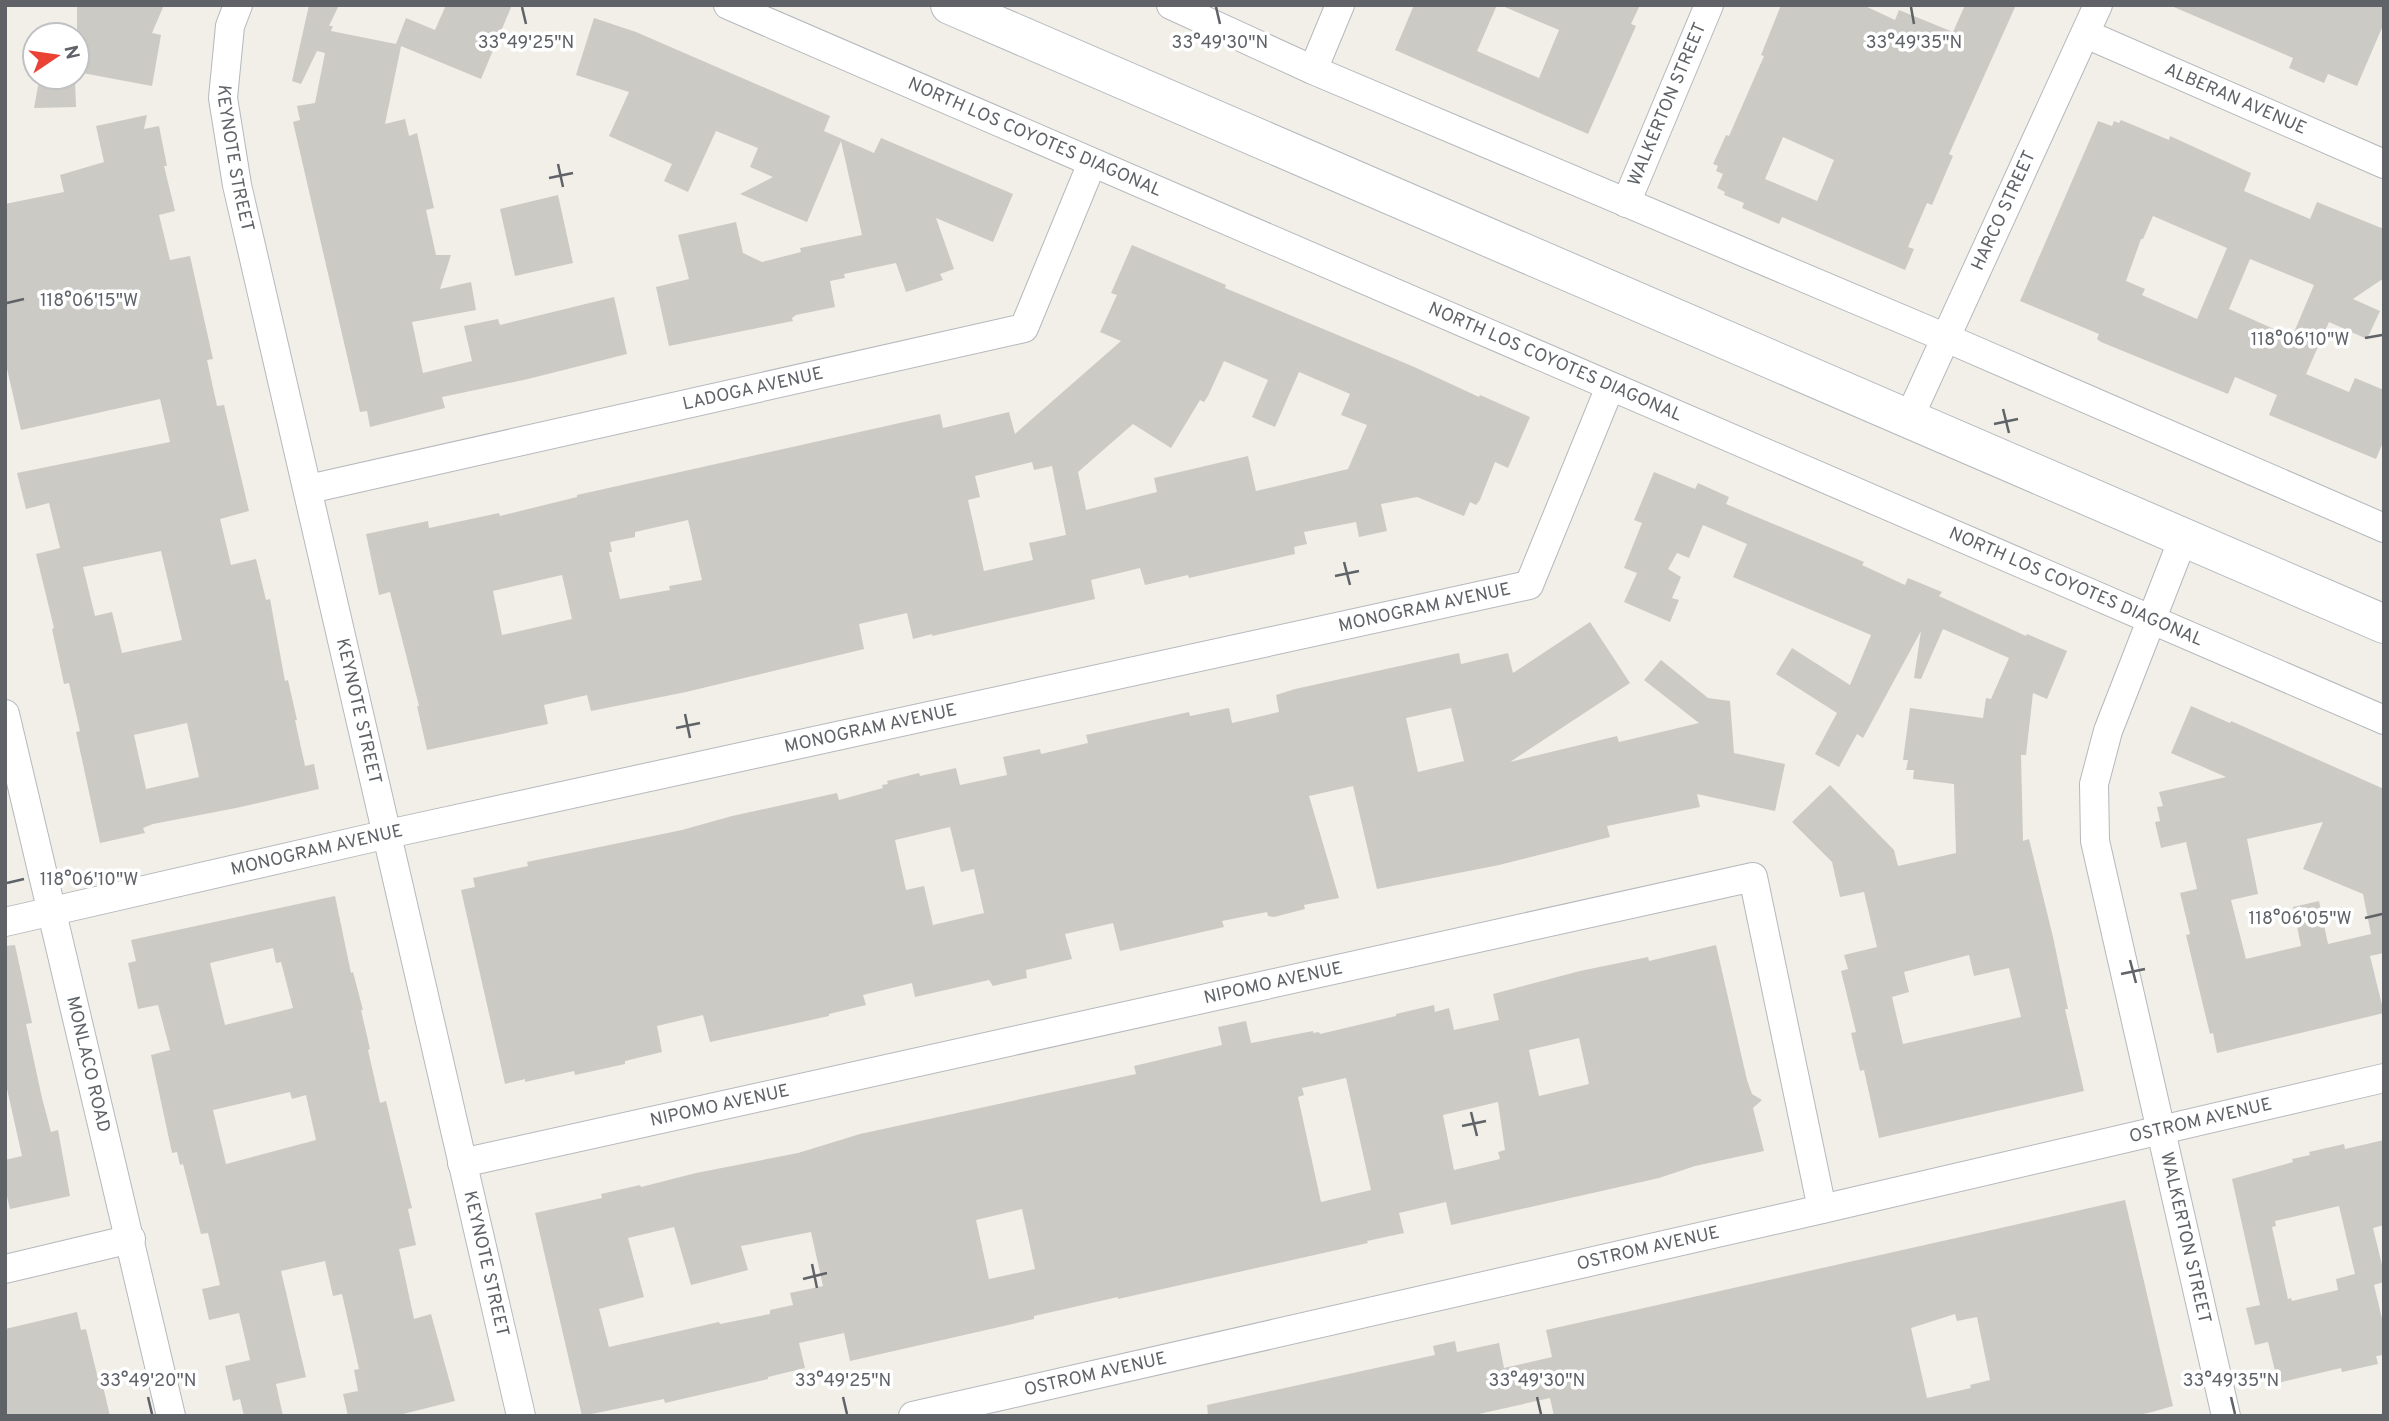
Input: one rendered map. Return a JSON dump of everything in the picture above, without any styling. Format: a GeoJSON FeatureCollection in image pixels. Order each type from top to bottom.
{"type":"FeatureCollection","features":[{"type":"Feature","properties":{"kind":"main road"},"geometry":{"type":"LineString","coordinates":[[963,8],[2384,624]]}},
{"type":"Feature","properties":{"kind":"street","name":"KEYNOTE STREET"},"geometry":{"type":"LineString","coordinates":[[238,5],[230,26],[223,98],[237,184],[520,1416]]}},
{"type":"Feature","properties":{"kind":"street","name":"NORTH LOS COYOTES DIAGONAL"},"geometry":{"type":"LineString","coordinates":[[729,5],[2384,720]]}},
{"type":"Feature","properties":{"kind":"street"},"geometry":{"type":"LineString","coordinates":[[1171,5],[1313,70],[1944,337],[2384,528]]}},
{"type":"Feature","properties":{"kind":"street"},"geometry":{"type":"LineString","coordinates":[[1313,70],[1340,5]]}},
{"type":"Feature","properties":{"kind":"street","name":"WALKERTON STREET"},"geometry":{"type":"LineString","coordinates":[[1626,204],[1709,5]]}},
{"type":"Feature","properties":{"kind":"street","name":"HARCO STREET"},"geometry":{"type":"LineString","coordinates":[[1909,418],[2098,5]]}},
{"type":"Feature","properties":{"kind":"street","name":"ALBERAN AVENUE"},"geometry":{"type":"LineString","coordinates":[[2086,34],[2384,164]]}},
{"type":"Feature","properties":{"kind":"street","name":"LADOGA AVENUE"},"geometry":{"type":"LineString","coordinates":[[309,489],[1024,328],[1092,163]]}},
{"type":"Feature","properties":{"kind":"street","name":"MONOGRAM AVENUE"},"geometry":{"type":"LineString","coordinates":[[5,922],[388,834],[1529,585],[1611,387]]}},
{"type":"Feature","properties":{"kind":"street","name":"WALKERTON STREET"},"geometry":{"type":"LineString","coordinates":[[2184,536],[2108,731],[2094,785],[2095,841],[2226,1416]]}},
{"type":"Feature","properties":{"kind":"street","name":"MONLACO ROAD"},"geometry":{"type":"LineString","coordinates":[[5,714],[171,1416]]}},
{"type":"Feature","properties":{"kind":"street","name":"NIPOMO AVENUE"},"geometry":{"type":"LineString","coordinates":[[462,1163],[1753,877],[1822,1209]]}},
{"type":"Feature","properties":{"kind":"street","name":"OSTROM AVENUE"},"geometry":{"type":"LineString","coordinates":[[914,1416],[2384,1078]]}},
{"type":"Feature","properties":{"kind":"street"},"geometry":{"type":"LineString","coordinates":[[5,1269],[131,1238]]}},
{"type":"Feature","properties":{"kind":"building"},"geometry":{"type":"Polygon","coordinates":[[[77,5],[164,5],[152,33],[161,35],[152,86],[91,75],[91,21],[77,21],[77,5]]]}},
{"type":"Feature","properties":{"kind":"building"},"geometry":{"type":"Polygon","coordinates":[[[309,5],[339,5],[329,26],[333,26],[331,31],[396,44],[406,18],[435,30],[446,5],[512,5],[481,79],[401,46],[385,124],[405,119],[409,136],[417,133],[434,208],[426,210],[436,255],[451,255],[440,289],[471,282],[476,310],[412,322],[423,373],[472,361],[464,326],[498,319],[500,325],[614,297],[627,354],[442,397],[445,408],[370,427],[367,411],[360,412],[293,122],[300,120],[297,106],[315,103],[325,53],[317,51],[301,84],[292,81],[309,5]]]}},
{"type":"Feature","properties":{"kind":"building"},"geometry":{"type":"Polygon","coordinates":[[[1414,5],[1497,5],[1477,51],[1539,78],[1559,30],[1500,5],[1640,5],[1631,24],[1636,26],[1588,134],[1395,50],[1414,5]]]}},
{"type":"Feature","properties":{"kind":"building"},"geometry":{"type":"Polygon","coordinates":[[[1781,5],[1863,5],[1895,20],[1899,10],[1953,32],[1965,5],[2016,5],[1949,154],[1953,156],[1932,205],[1927,203],[1908,247],[1914,249],[1905,270],[1782,217],[1779,224],[1742,208],[1744,203],[1724,195],[1725,192],[1717,188],[1723,174],[1716,171],[1718,166],[1713,164],[1726,135],[1729,136],[1764,56],[1761,55],[1781,5]],[[1783,137],[1765,179],[1817,201],[1834,160],[1783,137]]]}},
{"type":"Feature","properties":{"kind":"building"},"geometry":{"type":"Polygon","coordinates":[[[2169,5],[2384,5],[2384,23],[2357,86],[2328,74],[2324,83],[2289,68],[2293,58],[2169,5]]]}},
{"type":"Feature","properties":{"kind":"building"},"geometry":{"type":"Polygon","coordinates":[[[594,18],[636,32],[830,116],[824,131],[874,153],[881,138],[1013,194],[993,242],[936,218],[954,269],[940,274],[943,280],[906,292],[896,263],[844,274],[845,278],[830,281],[835,307],[796,315],[792,318],[793,321],[669,346],[656,287],[689,279],[678,235],[736,222],[743,253],[762,262],[801,252],[800,248],[862,235],[841,141],[807,222],[740,194],[773,177],[750,167],[758,148],[716,131],[688,192],[664,181],[672,164],[609,136],[629,92],[576,75],[594,18]]]}},
{"type":"Feature","properties":{"kind":"building"},"geometry":{"type":"Polygon","coordinates":[[[37,91],[75,91],[76,107],[34,108],[37,91]]]}},
{"type":"Feature","properties":{"kind":"building"},"geometry":{"type":"Polygon","coordinates":[[[147,115],[144,129],[159,126],[167,166],[164,166],[175,211],[159,215],[170,260],[190,256],[213,359],[207,360],[217,406],[224,405],[249,511],[220,519],[231,565],[256,559],[266,600],[270,599],[285,681],[288,680],[305,766],[314,764],[319,789],[153,824],[143,828],[145,833],[100,843],[76,732],[80,731],[69,683],[64,684],[36,554],[60,548],[49,503],[26,509],[17,473],[170,442],[160,399],[21,430],[5,360],[5,204],[64,192],[60,175],[104,162],[96,126],[147,115]],[[161,551],[83,567],[95,616],[112,612],[122,653],[182,640],[161,551]],[[187,723],[134,735],[146,789],[199,777],[187,723]]]}},
{"type":"Feature","properties":{"kind":"building"},"geometry":{"type":"Polygon","coordinates":[[[2121,120],[2169,140],[2170,136],[2251,173],[2244,191],[2310,219],[2317,202],[2384,229],[2384,278],[2353,299],[2380,311],[2367,339],[2329,322],[2306,374],[2349,392],[2355,378],[2384,390],[2384,440],[2376,459],[2269,415],[2277,395],[2235,377],[2228,394],[2101,342],[2097,339],[2099,334],[2020,301],[2098,121],[2112,126],[2114,121],[2119,123],[2121,120]],[[2153,216],[2141,239],[2126,281],[2145,289],[2142,295],[2197,319],[2227,248],[2153,216]],[[2250,259],[2229,309],[2292,337],[2314,285],[2250,259]]]}},
{"type":"Feature","properties":{"kind":"building"},"geometry":{"type":"Polygon","coordinates":[[[558,195],[573,263],[515,276],[500,209],[558,195]]]}},
{"type":"Feature","properties":{"kind":"building"},"geometry":{"type":"Polygon","coordinates":[[[1132,245],[1226,285],[1225,288],[1530,417],[1508,468],[1495,462],[1480,500],[1476,505],[1470,502],[1464,516],[1417,497],[1381,504],[1387,531],[1359,537],[1356,522],[1304,532],[1307,544],[1294,547],[1295,554],[1145,585],[1140,568],[1091,580],[1095,599],[932,636],[913,639],[907,613],[859,624],[864,649],[686,692],[591,711],[587,695],[544,705],[548,724],[427,750],[419,706],[390,592],[379,595],[366,534],[428,521],[429,528],[499,513],[500,516],[577,495],[940,414],[943,428],[1009,412],[1015,434],[1121,341],[1100,332],[1117,295],[1111,293],[1132,245]],[[1224,361],[1204,402],[1200,400],[1171,448],[1133,424],[1078,472],[1086,510],[1157,492],[1154,478],[1248,456],[1256,491],[1348,469],[1367,425],[1341,415],[1350,394],[1299,372],[1275,427],[1252,417],[1268,380],[1224,361]],[[1032,462],[975,476],[980,497],[968,500],[984,571],[1033,560],[1029,543],[1066,535],[1052,466],[1034,470],[1032,462]],[[688,520],[635,532],[635,537],[610,542],[612,552],[609,552],[620,599],[670,590],[669,586],[702,580],[688,520]],[[562,575],[493,591],[502,635],[572,619],[562,575]]]}},
{"type":"Feature","properties":{"kind":"building"},"geometry":{"type":"Polygon","coordinates":[[[1654,472],[1695,489],[1698,483],[1729,497],[1726,504],[1864,562],[1862,565],[1905,585],[1908,578],[1942,592],[1939,596],[2026,636],[2027,634],[2067,651],[2047,699],[2033,693],[2026,755],[2021,755],[2023,841],[2029,839],[2053,937],[2068,1009],[2065,1009],[2084,1091],[1879,1138],[1864,1070],[1860,1071],[1851,1033],[1856,1032],[1841,971],[1848,969],[1844,955],[1877,947],[1864,892],[1840,897],[1832,862],[1792,822],[1830,785],[1894,850],[1898,866],[1956,853],[1954,784],[1913,779],[1914,770],[1906,770],[1908,760],[1903,760],[1910,708],[1983,718],[1986,698],[1991,699],[2009,658],[1943,629],[1921,679],[1914,678],[1921,631],[1863,738],[1857,734],[1839,767],[1815,754],[1837,713],[1776,674],[1792,648],[1850,685],[1871,635],[1733,577],[1747,544],[1703,525],[1689,558],[1677,553],[1668,569],[1681,577],[1672,598],[1679,600],[1670,622],[1624,602],[1637,573],[1624,568],[1642,523],[1634,520],[1654,472]],[[1969,955],[1904,972],[1909,992],[1892,997],[1903,1044],[2021,1017],[2009,968],[1974,976],[1969,955]]]}},
{"type":"Feature","properties":{"kind":"building"},"geometry":{"type":"Polygon","coordinates":[[[1590,622],[1630,683],[1510,762],[1617,736],[1619,742],[1699,723],[1644,680],[1661,660],[1708,698],[1730,701],[1734,753],[1785,764],[1775,811],[1697,794],[1700,807],[1607,826],[1610,837],[1499,865],[1377,889],[1353,786],[1309,796],[1339,898],[1304,905],[1305,909],[1274,917],[1268,916],[1267,912],[1222,921],[1224,927],[1120,951],[1113,923],[1065,934],[1072,959],[1026,970],[1027,978],[993,986],[989,980],[915,997],[912,983],[863,995],[866,1005],[829,1016],[710,1042],[703,1015],[657,1026],[662,1052],[625,1061],[625,1064],[575,1075],[574,1071],[505,1084],[461,890],[475,887],[473,878],[528,866],[527,862],[682,830],[837,793],[839,800],[883,788],[882,785],[888,784],[887,781],[919,773],[920,776],[956,768],[960,785],[1007,775],[1003,757],[1040,749],[1041,754],[1088,743],[1086,735],[1189,712],[1190,716],[1229,708],[1232,723],[1279,712],[1276,695],[1295,689],[1459,653],[1461,664],[1508,653],[1513,673],[1590,622]],[[1451,708],[1406,718],[1418,772],[1464,761],[1451,708]],[[950,827],[895,840],[906,890],[924,886],[933,925],[984,913],[974,869],[961,872],[950,827]]]}},
{"type":"Feature","properties":{"kind":"building"},"geometry":{"type":"Polygon","coordinates":[[[2191,706],[2384,789],[2384,953],[2370,956],[2384,1013],[2217,1053],[2186,935],[2190,934],[2180,893],[2197,889],[2186,842],[2161,848],[2155,822],[2160,821],[2157,807],[2163,806],[2159,792],[2226,777],[2171,753],[2191,706]],[[2323,822],[2247,839],[2258,894],[2231,900],[2246,959],[2301,946],[2293,907],[2319,901],[2328,944],[2371,934],[2363,894],[2303,869],[2323,822]]]}},
{"type":"Feature","properties":{"kind":"building"},"geometry":{"type":"Polygon","coordinates":[[[335,896],[351,973],[353,972],[363,1010],[370,1049],[368,1050],[380,1103],[386,1101],[412,1208],[408,1209],[416,1245],[399,1249],[414,1319],[431,1314],[455,1401],[395,1416],[348,1416],[343,1394],[358,1391],[354,1370],[359,1369],[342,1294],[333,1296],[325,1261],[281,1271],[306,1377],[276,1384],[283,1416],[244,1416],[240,1399],[233,1401],[225,1366],[250,1360],[239,1313],[209,1320],[202,1289],[220,1285],[208,1233],[201,1234],[183,1164],[180,1165],[177,1152],[172,1153],[151,1055],[170,1050],[158,1005],[138,1009],[128,963],[136,961],[131,940],[335,896]],[[273,948],[210,963],[225,1025],[293,1008],[281,962],[276,963],[273,948]],[[290,1092],[213,1110],[226,1164],[316,1140],[306,1095],[292,1099],[290,1092]]]}},
{"type":"Feature","properties":{"kind":"building"},"geometry":{"type":"Polygon","coordinates":[[[15,945],[32,1023],[26,1024],[42,1098],[51,1132],[58,1130],[70,1196],[10,1209],[5,1188],[5,1160],[22,1156],[5,1080],[5,946],[15,945]]]}},
{"type":"Feature","properties":{"kind":"building"},"geometry":{"type":"Polygon","coordinates":[[[1716,945],[1747,1080],[1752,1094],[1762,1100],[1753,1108],[1764,1151],[1695,1166],[1659,1178],[1451,1225],[1446,1202],[1399,1213],[1404,1233],[1367,1241],[1368,1243],[1034,1316],[1034,1319],[850,1361],[844,1333],[799,1343],[805,1368],[665,1403],[664,1399],[582,1416],[535,1213],[602,1198],[601,1194],[640,1185],[641,1187],[798,1153],[860,1134],[1136,1074],[1134,1066],[1222,1045],[1218,1027],[1246,1021],[1251,1043],[1313,1031],[1320,1034],[1434,1005],[1435,1012],[1449,1008],[1454,1030],[1499,1020],[1493,994],[1580,971],[1648,957],[1649,961],[1716,945]],[[1579,1038],[1529,1050],[1539,1096],[1589,1084],[1579,1038]],[[1346,1078],[1302,1088],[1304,1095],[1298,1097],[1321,1202],[1371,1190],[1346,1078]],[[1498,1102],[1443,1115],[1454,1170],[1500,1159],[1498,1152],[1505,1150],[1498,1102]],[[1022,1209],[976,1220],[989,1279],[1035,1269],[1022,1209]],[[674,1227],[628,1238],[644,1297],[599,1309],[609,1347],[719,1322],[720,1324],[770,1314],[770,1310],[793,1305],[790,1293],[823,1286],[811,1232],[741,1246],[748,1270],[691,1285],[674,1227]]]}},
{"type":"Feature","properties":{"kind":"building"},"geometry":{"type":"Polygon","coordinates":[[[2384,1140],[2384,1225],[2373,1228],[2384,1273],[2384,1282],[2374,1285],[2384,1327],[2384,1355],[2376,1356],[2378,1364],[2342,1372],[2341,1368],[2278,1383],[2268,1342],[2255,1345],[2246,1308],[2260,1305],[2232,1179],[2293,1162],[2292,1159],[2310,1155],[2309,1152],[2344,1144],[2345,1149],[2384,1140]],[[2339,1206],[2275,1221],[2276,1226],[2272,1227],[2288,1299],[2291,1298],[2292,1301],[2338,1290],[2336,1279],[2355,1274],[2339,1206]]]}},
{"type":"Feature","properties":{"kind":"building"},"geometry":{"type":"Polygon","coordinates":[[[2125,1200],[2173,1406],[2134,1416],[1554,1416],[1550,1398],[1470,1416],[1208,1416],[1207,1405],[1435,1355],[1433,1346],[1455,1341],[1457,1352],[1499,1343],[1504,1368],[1552,1357],[1546,1330],[2125,1200]],[[1955,1314],[1911,1328],[1927,1398],[1971,1388],[1970,1385],[1990,1380],[1977,1317],[1957,1321],[1955,1314]]]}},
{"type":"Feature","properties":{"kind":"building"},"geometry":{"type":"Polygon","coordinates":[[[77,1312],[81,1330],[86,1329],[110,1416],[5,1416],[5,1329],[77,1312]]]}}]}
